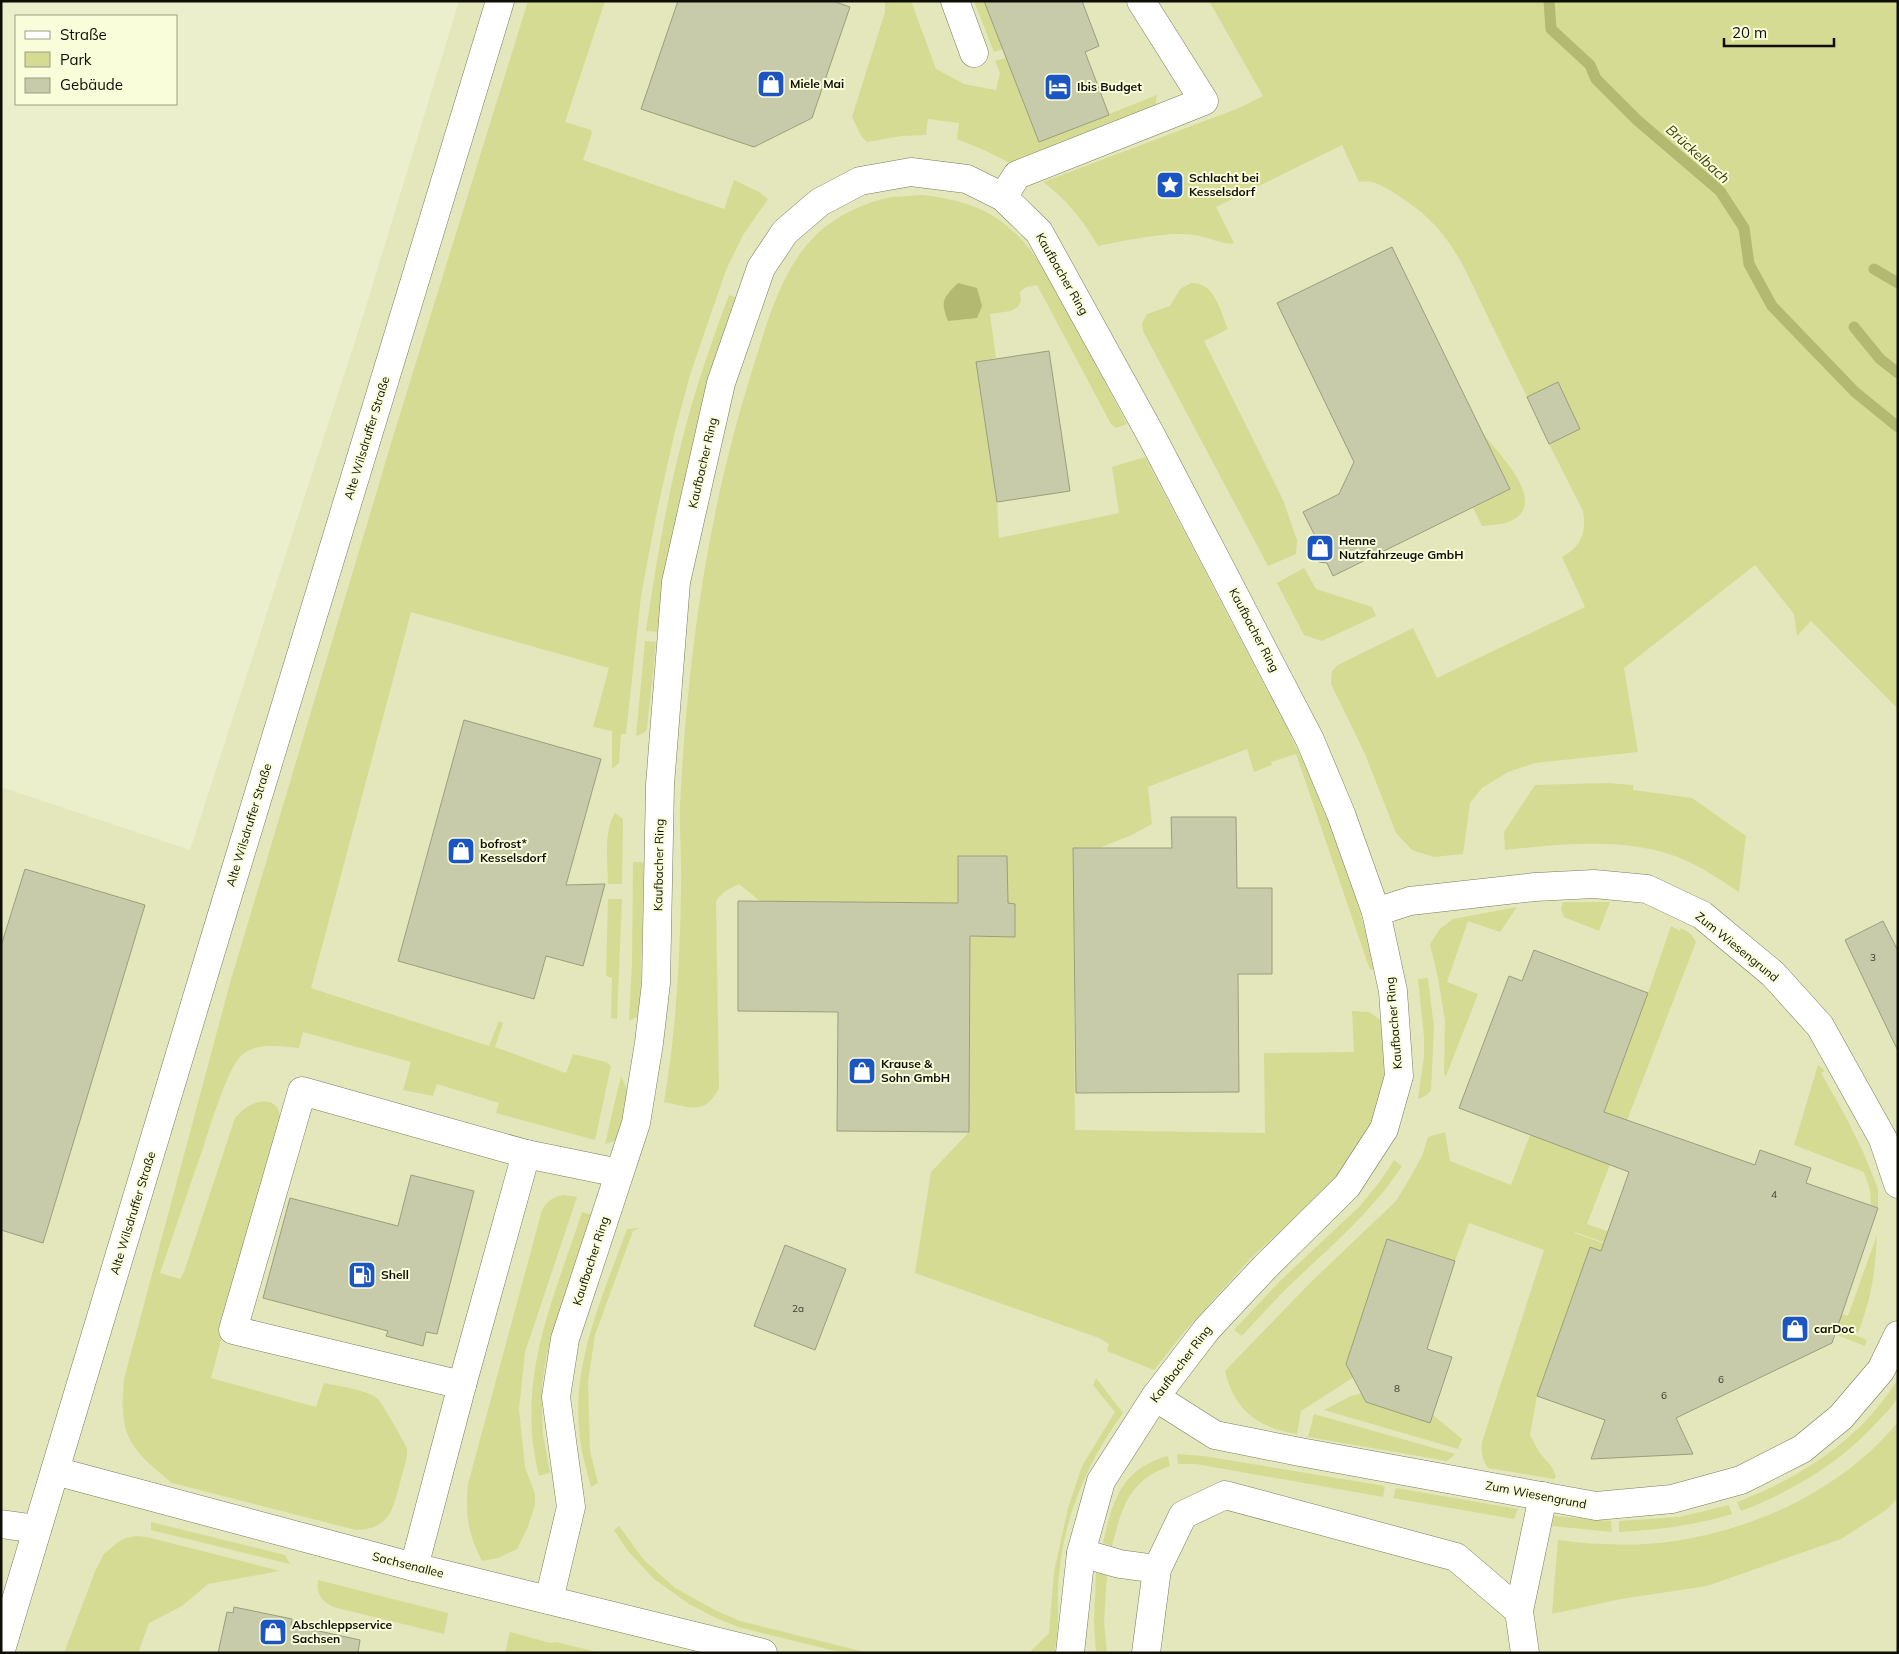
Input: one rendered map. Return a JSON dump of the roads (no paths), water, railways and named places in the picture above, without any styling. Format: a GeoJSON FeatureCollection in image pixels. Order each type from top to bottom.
{"type":"FeatureCollection","features":[{"type":"Feature","properties":{"kind":"street","name":"Alte Wilsdruffer Straße"},"geometry":{"type":"LineString","coordinates":[[1,1650],[500,1]]}},
{"type":"Feature","properties":{"kind":"street"},"geometry":{"type":"LineString","coordinates":[[955,1],[974,53]]}},
{"type":"Feature","properties":{"kind":"street"},"geometry":{"type":"LineString","coordinates":[[1003,197],[1017,175],[1204,102],[1141,1]]}},
{"type":"Feature","properties":{"kind":"street","name":"Kaufbacher Ring"},"geometry":{"type":"LineString","coordinates":[[548,1600],[572,1507],[556,1397],[565,1339],[636,1123],[649,1043],[656,983],[660,785],[676,582],[721,383],[761,268],[785,232],[820,202],[860,181],[911,172],[967,178],[1003,197],[1039,232],[1151,435],[1310,740],[1341,814],[1376,912],[1393,991],[1399,1076],[1384,1129],[1347,1186],[1265,1267],[1207,1329],[1155,1397],[1101,1481],[1080,1553],[1070,1653]]}},
{"type":"Feature","properties":{"kind":"street","name":"Zum Wiesengrund"},"geometry":{"type":"LineString","coordinates":[[1376,912],[1410,901],[1535,887],[1594,884],[1647,889],[1702,915],[1773,974],[1820,1026],[1884,1139],[1898,1184]]}},
{"type":"Feature","properties":{"kind":"street"},"geometry":{"type":"LineString","coordinates":[[462,1385],[233,1330],[302,1091],[526,1154],[619,1173]]}},
{"type":"Feature","properties":{"kind":"street"},"geometry":{"type":"LineString","coordinates":[[414,1567],[526,1154]]}},
{"type":"Feature","properties":{"kind":"street","name":"Zum Wiesengrund"},"geometry":{"type":"LineString","coordinates":[[1155,1397],[1215,1435],[1596,1506],[1672,1499],[1741,1480],[1802,1449],[1841,1417],[1881,1370],[1898,1336]]}},
{"type":"Feature","properties":{"kind":"street","name":"Sachsenallee"},"geometry":{"type":"LineString","coordinates":[[55,1472],[414,1567],[763,1653]]}},
{"type":"Feature","properties":{"kind":"street"},"geometry":{"type":"LineString","coordinates":[[1146,1653],[1157,1569],[1184,1515],[1225,1495],[1456,1557],[1519,1611]]}},
{"type":"Feature","properties":{"kind":"street"},"geometry":{"type":"LineString","coordinates":[[1525,1653],[1519,1611],[1544,1496]]}},
{"type":"Feature","properties":{"kind":"street"},"geometry":{"type":"LineString","coordinates":[[1,1524],[38,1530]]}},
{"type":"Feature","properties":{"kind":"street"},"geometry":{"type":"LineString","coordinates":[[1080,1553],[1120,1564],[1157,1569]]}},
{"type":"Feature","properties":{"kind":"waterway","name":"Brückelbach"},"geometry":{"type":"LineString","coordinates":[[1549,1],[1551,29],[1590,65],[1596,79],[1637,120],[1720,191],[1744,228],[1749,264],[1772,306],[1855,392],[1898,427]]}},
{"type":"Feature","properties":{"kind":"waterway"},"geometry":{"type":"LineString","coordinates":[[1874,269],[1898,283]]}},
{"type":"Feature","properties":{"kind":"waterway"},"geometry":{"type":"LineString","coordinates":[[1854,327],[1880,359],[1898,373]]}},
{"type":"Feature","properties":{"kind":"place","name":"Miele Mai"},"geometry":{"type":"Point","coordinates":[771,84]}},
{"type":"Feature","properties":{"kind":"place","name":"Ibis Budget"},"geometry":{"type":"Point","coordinates":[1058,87]}},
{"type":"Feature","properties":{"kind":"place","name":"Schlacht bei Kesselsdorf"},"geometry":{"type":"Point","coordinates":[1170,185]}},
{"type":"Feature","properties":{"kind":"place","name":"Henne Nutzfahrzeuge GmbH"},"geometry":{"type":"Point","coordinates":[1320,548]}},
{"type":"Feature","properties":{"kind":"place","name":"bofrost* Kesselsdorf"},"geometry":{"type":"Point","coordinates":[461,851]}},
{"type":"Feature","properties":{"kind":"place","name":"Krause & Sohn GmbH"},"geometry":{"type":"Point","coordinates":[862,1071]}},
{"type":"Feature","properties":{"kind":"place","name":"Shell"},"geometry":{"type":"Point","coordinates":[362,1275]}},
{"type":"Feature","properties":{"kind":"place","name":"carDoc"},"geometry":{"type":"Point","coordinates":[1795,1329]}},
{"type":"Feature","properties":{"kind":"place","name":"Abschleppservice Sachsen"},"geometry":{"type":"Point","coordinates":[273,1632]}}]}
